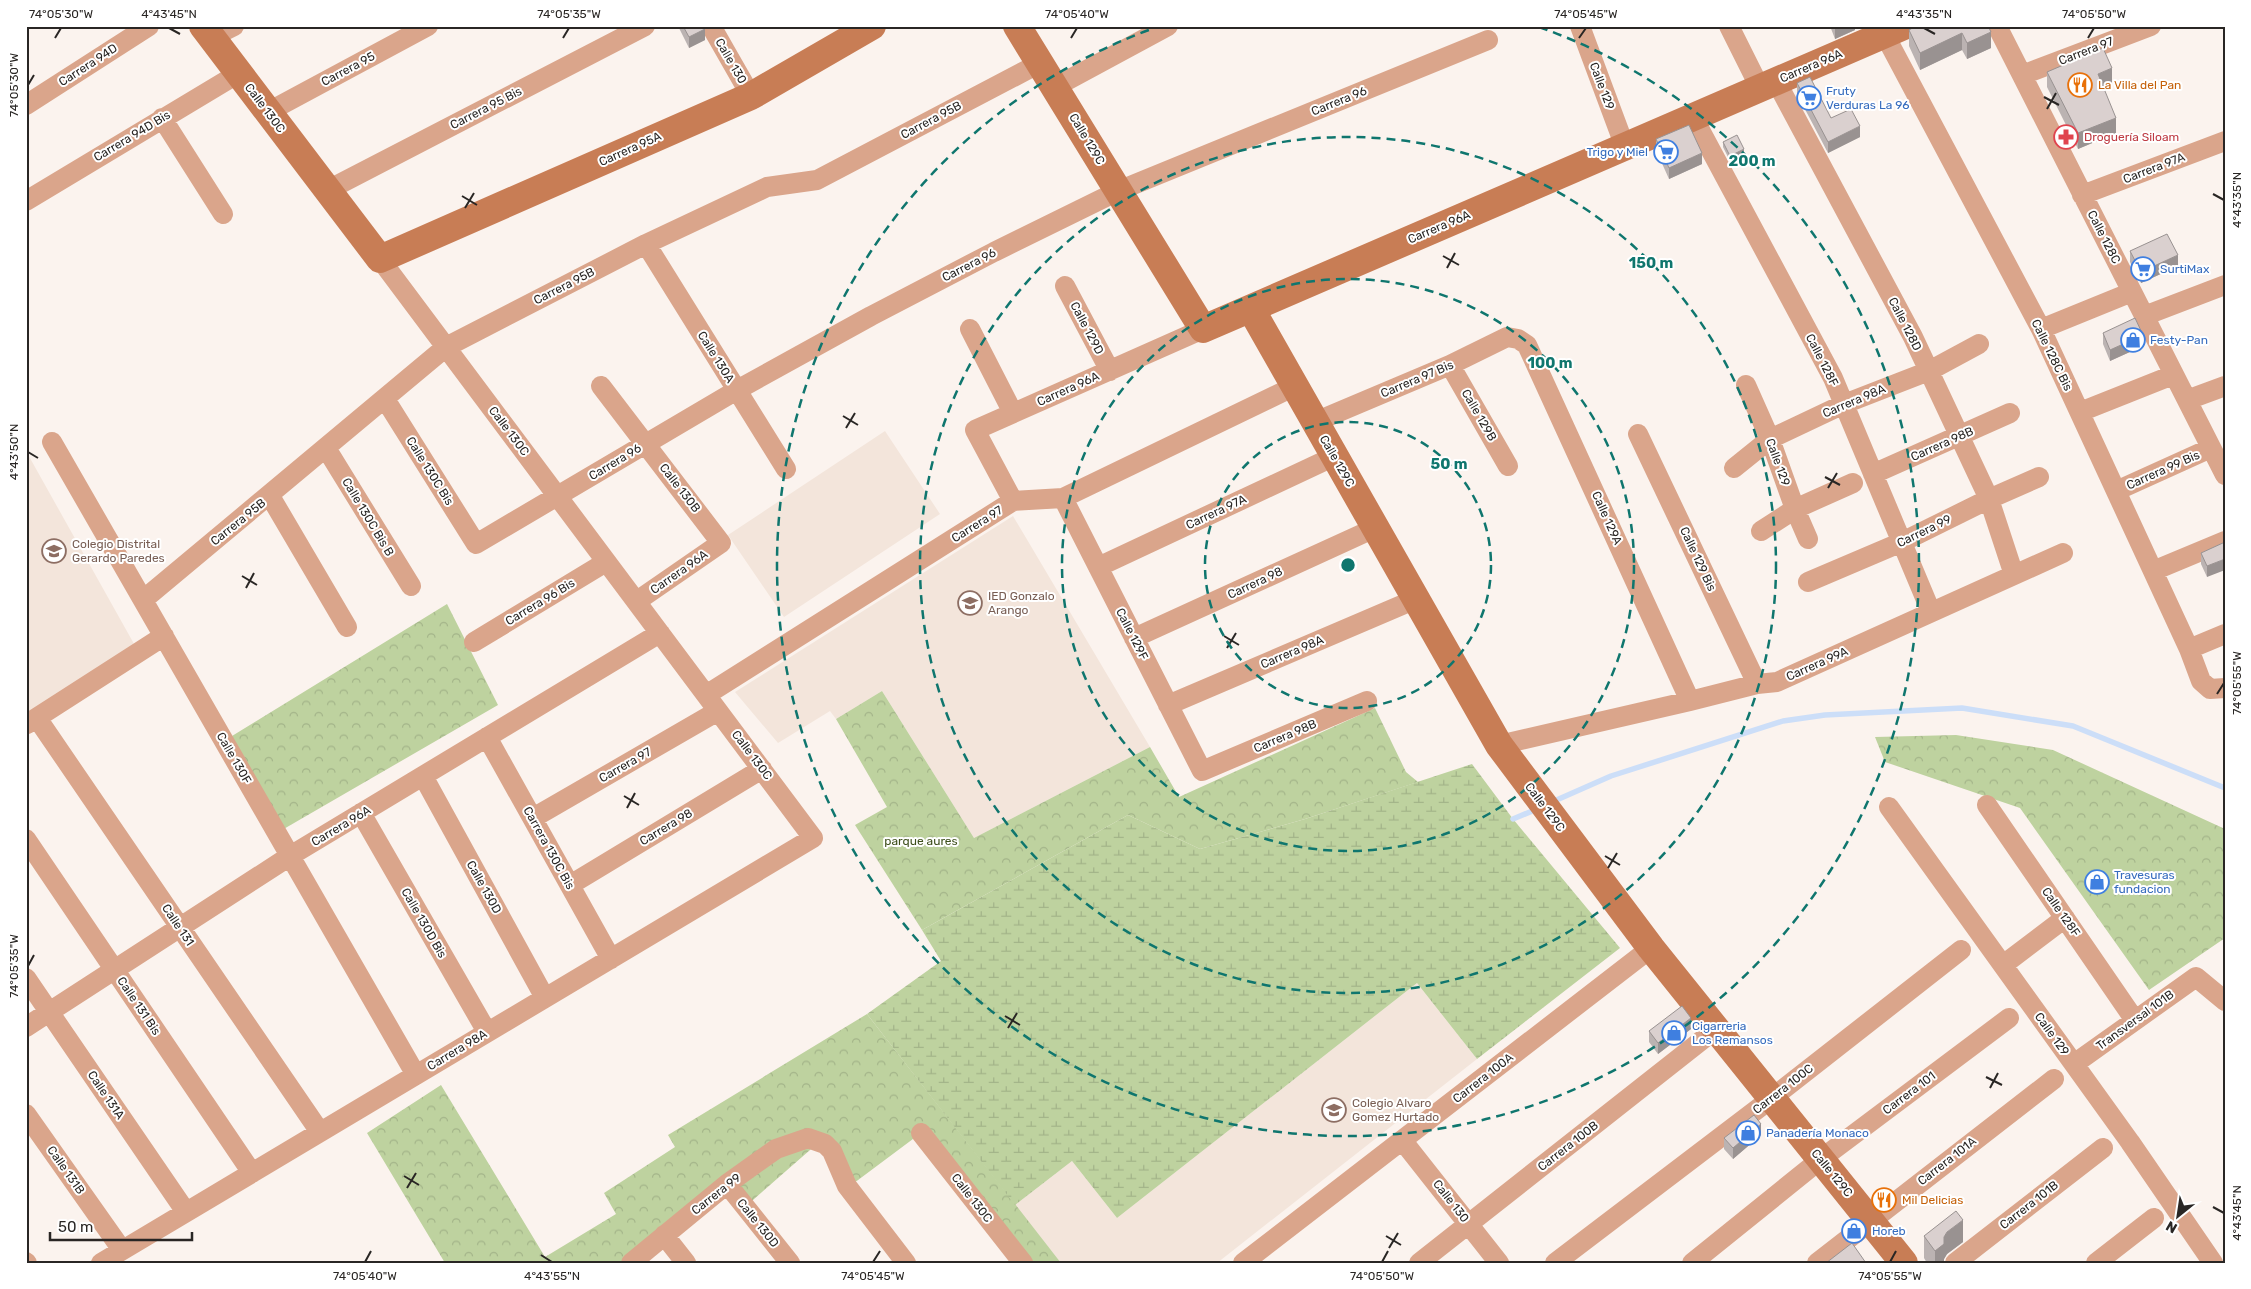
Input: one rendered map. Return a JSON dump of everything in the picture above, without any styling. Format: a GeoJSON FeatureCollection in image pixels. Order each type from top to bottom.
{"type":"FeatureCollection","features":[{"type":"Feature","properties":{"kind":"street","name":"Carrera 94D"},"geometry":{"type":"LineString","coordinates":[[26,105],[149,26]]}},
{"type":"Feature","properties":{"kind":"street","name":"Carrera 95"},"geometry":{"type":"LineString","coordinates":[[268,112],[428,26]]}},
{"type":"Feature","properties":{"kind":"street","name":"Carrera 95 Bis"},"geometry":{"type":"LineString","coordinates":[[328,190],[645,26]]}},
{"type":"Feature","properties":{"kind":"street","name":"Calle 130"},"geometry":{"type":"LineString","coordinates":[[711,26],[751,96]]}},
{"type":"Feature","properties":{"kind":"street","name":"Carrera 95A"},"geometry":{"type":"LineString","coordinates":[[380,259],[751,96],[872,26]]}},
{"type":"Feature","properties":{"kind":"street","name":"Calle 129C"},"geometry":{"type":"LineString","coordinates":[[1017,26],[1203,329]]}},
{"type":"Feature","properties":{"kind":"street"},"geometry":{"type":"LineString","coordinates":[[1055,87],[1168,26]]}},
{"type":"Feature","properties":{"kind":"street","name":"Calle 129"},"geometry":{"type":"LineString","coordinates":[[1580,26],[1625,147]]}},
{"type":"Feature","properties":{"kind":"street","name":"Calle 128D"},"geometry":{"type":"LineString","coordinates":[[1729,26],[1768,85],[1913,337],[1989,499],[2014,575]]}},
{"type":"Feature","properties":{"kind":"street","name":"Calle 128C"},"geometry":{"type":"LineString","coordinates":[[1997,26],[2225,475]]}},
{"type":"Feature","properties":{"kind":"street","name":"Carrera 97"},"geometry":{"type":"LineString","coordinates":[[2022,75],[2151,26]]}},
{"type":"Feature","properties":{"kind":"street","name":"Carrera 96A"},"geometry":{"type":"LineString","coordinates":[[1013,501],[975,430],[1203,329],[1768,85],[1889,29]]}},
{"type":"Feature","properties":{"kind":"street","name":"Calle 128C Bis"},"geometry":{"type":"LineString","coordinates":[[1889,29],[2080,412],[2189,649],[2201,681],[2217,688]]}},
{"type":"Feature","properties":{"kind":"street","name":"Calle 130C"},"geometry":{"type":"LineString","coordinates":[[216,30],[238,73],[380,259],[813,838]]}},
{"type":"Feature","properties":{"kind":"street","name":"Carrera 96"},"geometry":{"type":"LineString","coordinates":[[476,544],[737,390],[906,297],[1118,191],[1488,40]]}},
{"type":"Feature","properties":{"kind":"street","name":"Carrera 95B"},"geometry":{"type":"LineString","coordinates":[[143,600],[270,496],[446,347],[646,244],[767,187],[817,180],[1040,63]]}},
{"type":"Feature","properties":{"kind":"street","name":"Carrera 94D Bis"},"geometry":{"type":"LineString","coordinates":[[26,201],[238,73]]}},
{"type":"Feature","properties":{"kind":"street","name":"Calle 128F"},"geometry":{"type":"LineString","coordinates":[[1693,117],[1833,378],[1931,612]]}},
{"type":"Feature","properties":{"kind":"street"},"geometry":{"type":"LineString","coordinates":[[162,118],[223,214]]}},
{"type":"Feature","properties":{"kind":"street","name":"Carrera 97A"},"geometry":{"type":"LineString","coordinates":[[2082,195],[2225,141]]}},
{"type":"Feature","properties":{"kind":"street","name":"Calle 130A"},"geometry":{"type":"LineString","coordinates":[[646,244],[786,469]]}},
{"type":"Feature","properties":{"kind":"street"},"geometry":{"type":"LineString","coordinates":[[2144,316],[2225,284]]}},
{"type":"Feature","properties":{"kind":"street","name":"Calle 129D"},"geometry":{"type":"LineString","coordinates":[[1065,286],[1110,371]]}},
{"type":"Feature","properties":{"kind":"street"},"geometry":{"type":"LineString","coordinates":[[2040,329],[2132,292]]}},
{"type":"Feature","properties":{"kind":"street","name":"Calle 129C"},"geometry":{"type":"LineString","coordinates":[[1251,309],[1499,745],[1652,948],[1904,1263]]}},
{"type":"Feature","properties":{"kind":"street"},"geometry":{"type":"LineString","coordinates":[[970,329],[1013,413]]}},
{"type":"Feature","properties":{"kind":"street","name":"Carrera 97 Bis"},"geometry":{"type":"LineString","coordinates":[[1315,422],[1450,365],[1507,337],[1518,340]]}},
{"type":"Feature","properties":{"kind":"street","name":"Calle 129A"},"geometry":{"type":"LineString","coordinates":[[1518,340],[1527,346],[1534,358],[1690,701]]}},
{"type":"Feature","properties":{"kind":"street","name":"Carrera 98A"},"geometry":{"type":"LineString","coordinates":[[1734,468],[1770,440],[1844,404],[1929,371],[1979,344]]}},
{"type":"Feature","properties":{"kind":"street","name":"Calle 129B"},"geometry":{"type":"LineString","coordinates":[[1450,365],[1508,466]]}},
{"type":"Feature","properties":{"kind":"street"},"geometry":{"type":"LineString","coordinates":[[2080,412],[2174,374]]}},
{"type":"Feature","properties":{"kind":"street","name":"Calle 129"},"geometry":{"type":"LineString","coordinates":[[1746,385],[1770,440],[1794,509],[1808,539]]}},
{"type":"Feature","properties":{"kind":"street","name":"Calle 130B"},"geometry":{"type":"LineString","coordinates":[[601,386],[721,542]]}},
{"type":"Feature","properties":{"kind":"street","name":"Carrera 97"},"geometry":{"type":"LineString","coordinates":[[706,695],[1013,501],[1063,498],[1295,386]]}},
{"type":"Feature","properties":{"kind":"street"},"geometry":{"type":"LineString","coordinates":[[2187,400],[2225,386]]}},
{"type":"Feature","properties":{"kind":"street","name":"Calle 130C Bis"},"geometry":{"type":"LineString","coordinates":[[385,399],[476,544]]}},
{"type":"Feature","properties":{"kind":"street","name":"Carrera 98B"},"geometry":{"type":"LineString","coordinates":[[1873,474],[2010,413]]}},
{"type":"Feature","properties":{"kind":"street","name":"Calle 129 Bis"},"geometry":{"type":"LineString","coordinates":[[1638,434],[1757,684]]}},
{"type":"Feature","properties":{"kind":"street","name":"Calle 130F"},"geometry":{"type":"LineString","coordinates":[[52,442],[416,1075]]}},
{"type":"Feature","properties":{"kind":"street","name":"Calle 130C Bis B"},"geometry":{"type":"LineString","coordinates":[[326,448],[410,586]]}},
{"type":"Feature","properties":{"kind":"street","name":"Carrera 99 Bis"},"geometry":{"type":"LineString","coordinates":[[2116,491],[2211,448]]}},
{"type":"Feature","properties":{"kind":"street","name":"Carrera 97A"},"geometry":{"type":"LineString","coordinates":[[1098,567],[1335,456]]}},
{"type":"Feature","properties":{"kind":"street","name":"Carrera 99"},"geometry":{"type":"LineString","coordinates":[[1808,582],[1902,542],[1989,499],[2040,477]]}},
{"type":"Feature","properties":{"kind":"street"},"geometry":{"type":"LineString","coordinates":[[1761,531],[1794,509],[1853,483]]}},
{"type":"Feature","properties":{"kind":"street"},"geometry":{"type":"LineString","coordinates":[[270,496],[347,627]]}},
{"type":"Feature","properties":{"kind":"street","name":"Calle 129F"},"geometry":{"type":"LineString","coordinates":[[1063,498],[1202,771]]}},
{"type":"Feature","properties":{"kind":"street","name":"Carrera 98"},"geometry":{"type":"LineString","coordinates":[[1134,638],[1375,528]]}},
{"type":"Feature","properties":{"kind":"street"},"geometry":{"type":"LineString","coordinates":[[2153,571],[2225,540]]}},
{"type":"Feature","properties":{"kind":"street","name":"Carrera 96A"},"geometry":{"type":"LineString","coordinates":[[636,602],[721,542]]}},
{"type":"Feature","properties":{"kind":"street","name":"Carrera 99A"},"geometry":{"type":"LineString","coordinates":[[1499,745],[1757,684],[1777,682],[2062,553]]}},
{"type":"Feature","properties":{"kind":"street","name":"Carrera 96 Bis"},"geometry":{"type":"LineString","coordinates":[[474,642],[606,562]]}},
{"type":"Feature","properties":{"kind":"street","name":"Carrera 98A"},"geometry":{"type":"LineString","coordinates":[[1168,705],[1416,599]]}},
{"type":"Feature","properties":{"kind":"street","name":"Carrera 96A"},"geometry":{"type":"LineString","coordinates":[[26,1027],[290,856],[660,632]]}},
{"type":"Feature","properties":{"kind":"street"},"geometry":{"type":"LineString","coordinates":[[2189,649],[2225,634]]}},
{"type":"Feature","properties":{"kind":"street"},"geometry":{"type":"LineString","coordinates":[[32,721],[164,636]]}},
{"type":"Feature","properties":{"kind":"street","name":"Carrera 98B"},"geometry":{"type":"LineString","coordinates":[[1202,771],[1368,701]]}},
{"type":"Feature","properties":{"kind":"street","name":"Carrera 97"},"geometry":{"type":"LineString","coordinates":[[532,818],[718,711]]}},
{"type":"Feature","properties":{"kind":"street","name":"Calle 131"},"geometry":{"type":"LineString","coordinates":[[32,721],[180,928],[320,1132]]}},
{"type":"Feature","properties":{"kind":"street","name":"Carrera 130C Bis"},"geometry":{"type":"LineString","coordinates":[[487,737],[611,959]]}},
{"type":"Feature","properties":{"kind":"street","name":"Carrera 98"},"geometry":{"type":"LineString","coordinates":[[570,885],[762,769]]}},
{"type":"Feature","properties":{"kind":"street","name":"Calle 130D"},"geometry":{"type":"LineString","coordinates":[[423,776],[545,998]]}},
{"type":"Feature","properties":{"kind":"street","name":"Calle 128F"},"geometry":{"type":"LineString","coordinates":[[1987,805],[2134,1019]]}},
{"type":"Feature","properties":{"kind":"street","name":"Calle 129"},"geometry":{"type":"LineString","coordinates":[[1890,807],[2181,1214],[2213,1263]]}},
{"type":"Feature","properties":{"kind":"street","name":"Calle 130D Bis"},"geometry":{"type":"LineString","coordinates":[[361,813],[487,1032]]}},
{"type":"Feature","properties":{"kind":"street","name":"Carrera 98A"},"geometry":{"type":"LineString","coordinates":[[101,1263],[813,838]]}},
{"type":"Feature","properties":{"kind":"street","name":"Calle 131 Bis"},"geometry":{"type":"LineString","coordinates":[[26,839],[252,1173]]}},
{"type":"Feature","properties":{"kind":"street"},"geometry":{"type":"LineString","coordinates":[[2003,965],[2065,918]]}},
{"type":"Feature","properties":{"kind":"street","name":"Carrera 100A"},"geometry":{"type":"LineString","coordinates":[[1243,1263],[1652,948]]}},
{"type":"Feature","properties":{"kind":"street","name":"Carrera 100C"},"geometry":{"type":"LineString","coordinates":[[1555,1263],[1772,1098],[1961,950]]}},
{"type":"Feature","properties":{"kind":"street","name":"Transversal 101B"},"geometry":{"type":"LineString","coordinates":[[2074,1064],[2196,976],[2225,1001]]}},
{"type":"Feature","properties":{"kind":"street","name":"Calle 131A"},"geometry":{"type":"LineString","coordinates":[[26,978],[186,1212]]}},
{"type":"Feature","properties":{"kind":"street","name":"Carrera 101"},"geometry":{"type":"LineString","coordinates":[[1692,1263],[1821,1160],[2009,1018]]}},
{"type":"Feature","properties":{"kind":"street","name":"Carrera 100B"},"geometry":{"type":"LineString","coordinates":[[1419,1263],[1716,1029]]}},
{"type":"Feature","properties":{"kind":"street","name":"Carrera 101A"},"geometry":{"type":"LineString","coordinates":[[1817,1263],[2054,1079]]}},
{"type":"Feature","properties":{"kind":"street","name":"Calle 131B"},"geometry":{"type":"LineString","coordinates":[[26,1114],[122,1250]]}},
{"type":"Feature","properties":{"kind":"street","name":"Calle 130C"},"geometry":{"type":"LineString","coordinates":[[921,1133],[1023,1263]]}},
{"type":"Feature","properties":{"kind":"street","name":"Carrera 99"},"geometry":{"type":"LineString","coordinates":[[631,1263],[727,1184],[776,1149],[808,1138],[825,1144],[832,1151],[847,1186],[906,1263]]}},
{"type":"Feature","properties":{"kind":"street","name":"Calle 130"},"geometry":{"type":"LineString","coordinates":[[1402,1140],[1499,1263]]}},
{"type":"Feature","properties":{"kind":"street","name":"Carrera 101B"},"geometry":{"type":"LineString","coordinates":[[1955,1263],[2103,1148]]}},
{"type":"Feature","properties":{"kind":"street","name":"Calle 130D"},"geometry":{"type":"LineString","coordinates":[[727,1184],[790,1263]]}},
{"type":"Feature","properties":{"kind":"street"},"geometry":{"type":"LineString","coordinates":[[2096,1263],[2154,1218]]}},
{"type":"Feature","properties":{"kind":"street"},"geometry":{"type":"LineString","coordinates":[[664,1235],[686,1263]]}},
{"type":"Feature","properties":{"kind":"shaded area"},"geometry":{"type":"Polygon","coordinates":[[[885,431],[940,514],[784,617],[728,535],[885,431]]]}},
{"type":"Feature","properties":{"kind":"shaded area","name":"Colegio Distrital Gerardo Paredes"},"geometry":{"type":"Polygon","coordinates":[[[26,451],[138,651],[26,717],[26,451]]]}},
{"type":"Feature","properties":{"kind":"shaded area","name":"IED Gonzalo Arango"},"geometry":{"type":"Polygon","coordinates":[[[1013,516],[1150,747],[974,838],[882,691],[836,719],[830,711],[778,743],[735,692],[1013,516]]]}},
{"type":"Feature","properties":{"kind":"shaded area","name":"Colegio Alvaro Gomez Hurtado"},"geometry":{"type":"Polygon","coordinates":[[[1417,983],[1477,1059],[1217,1263],[1061,1263],[1015,1205],[1072,1161],[1117,1218],[1417,983]]]}},
{"type":"Feature","properties":{"kind":"green space"},"geometry":{"type":"Polygon","coordinates":[[[447,604],[498,705],[282,830],[232,736],[447,604]]]}},
{"type":"Feature","properties":{"kind":"green space","name":"parque aures"},"geometry":{"type":"Polygon","coordinates":[[[882,691],[974,838],[1150,747],[1179,797],[1375,708],[1406,772],[1418,782],[1305,819],[1200,849],[1128,815],[922,930],[855,825],[887,807],[836,719],[882,691]]]}},
{"type":"Feature","properties":{"kind":"green space"},"geometry":{"type":"Polygon","coordinates":[[[1956,735],[2053,750],[2225,829],[2225,938],[2149,990],[2020,808],[1885,762],[1875,737],[1956,735]]]}},
{"type":"Feature","properties":{"kind":"green space"},"geometry":{"type":"Polygon","coordinates":[[[1472,764],[1513,819],[1620,948],[1477,1059],[1417,983],[1117,1218],[1072,1161],[1015,1205],[867,1014],[941,961],[922,930],[1128,815],[1200,849],[1305,819],[1472,764]]]}},
{"type":"Feature","properties":{"kind":"green space"},"geometry":{"type":"Polygon","coordinates":[[[867,1014],[1061,1263],[1023,1263],[921,1133],[842,1192],[818,1143],[745,1207],[727,1184],[631,1263],[445,1263],[367,1133],[441,1085],[545,1257],[616,1214],[604,1193],[675,1147],[668,1135],[867,1014]]]}},
{"type":"Feature","properties":{"kind":"building"},"geometry":{"type":"Polygon","coordinates":[[[683,26],[704,26],[705,29],[689,37],[683,26]]]}},
{"type":"Feature","properties":{"kind":"building"},"geometry":{"type":"Polygon","coordinates":[[[1916,26],[1988,26],[1991,32],[1967,43],[1962,33],[1920,53],[1909,30],[1916,26]]]}},
{"type":"Feature","properties":{"kind":"building"},"geometry":{"type":"Polygon","coordinates":[[[2103,48],[2112,68],[2098,74],[2116,118],[2078,133],[2047,72],[2103,48]]]}},
{"type":"Feature","properties":{"kind":"building"},"geometry":{"type":"Polygon","coordinates":[[[1810,77],[1831,118],[1851,109],[1860,126],[1828,142],[1797,83],[1810,77]]]}},
{"type":"Feature","properties":{"kind":"building"},"geometry":{"type":"Polygon","coordinates":[[[1689,125],[1702,153],[1669,168],[1656,139],[1689,125]]]}},
{"type":"Feature","properties":{"kind":"building"},"geometry":{"type":"Polygon","coordinates":[[[1737,135],[1744,149],[1730,156],[1723,142],[1737,135]]]}},
{"type":"Feature","properties":{"kind":"building"},"geometry":{"type":"Polygon","coordinates":[[[2167,234],[2178,255],[2141,272],[2130,251],[2167,234]]]}},
{"type":"Feature","properties":{"kind":"building"},"geometry":{"type":"Polygon","coordinates":[[[2135,318],[2143,335],[2110,350],[2103,333],[2135,318]]]}},
{"type":"Feature","properties":{"kind":"building"},"geometry":{"type":"Polygon","coordinates":[[[2225,542],[2225,559],[2207,566],[2201,553],[2225,542]]]}},
{"type":"Feature","properties":{"kind":"building"},"geometry":{"type":"Polygon","coordinates":[[[1682,1006],[1691,1018],[1658,1043],[1649,1031],[1682,1006]]]}},
{"type":"Feature","properties":{"kind":"building"},"geometry":{"type":"Polygon","coordinates":[[[1754,1115],[1761,1124],[1733,1148],[1724,1138],[1754,1115]]]}},
{"type":"Feature","properties":{"kind":"building"},"geometry":{"type":"Polygon","coordinates":[[[1956,1211],[1963,1220],[1947,1232],[1944,1237],[1944,1244],[1935,1251],[1924,1236],[1956,1211]]]}},
{"type":"Feature","properties":{"kind":"building"},"geometry":{"type":"Polygon","coordinates":[[[1852,1243],[1866,1263],[1826,1263],[1852,1243]]]}},
{"type":"Feature","properties":{"kind":"waterway"},"geometry":{"type":"LineString","coordinates":[[1552,802],[1611,776],[1783,721],[1825,715],[1962,708],[2073,726],[2225,788]]}},
{"type":"Feature","properties":{"kind":"waterway"},"geometry":{"type":"LineString","coordinates":[[1513,819],[1537,809]]}},
{"type":"Feature","properties":{"kind":"place","name":"La Villa del Pan"},"geometry":{"type":"Point","coordinates":[2080,85]}},
{"type":"Feature","properties":{"kind":"place","name":"Fruty Verduras La 96"},"geometry":{"type":"Point","coordinates":[1809,98]}},
{"type":"Feature","properties":{"kind":"place","name":"Droguería Siloam"},"geometry":{"type":"Point","coordinates":[2066,137]}},
{"type":"Feature","properties":{"kind":"place","name":"Trigo y Miel"},"geometry":{"type":"Point","coordinates":[1666,152]}},
{"type":"Feature","properties":{"kind":"place","name":"SurtiMax"},"geometry":{"type":"Point","coordinates":[2143,269]}},
{"type":"Feature","properties":{"kind":"place","name":"Festy-Pan"},"geometry":{"type":"Point","coordinates":[2133,340]}},
{"type":"Feature","properties":{"kind":"place","name":"Colegio Distrital Gerardo Paredes"},"geometry":{"type":"Point","coordinates":[54,551]}},
{"type":"Feature","properties":{"kind":"place","name":"IED Gonzalo Arango"},"geometry":{"type":"Point","coordinates":[970,603]}},
{"type":"Feature","properties":{"kind":"place","name":"Travesuras fundacion"},"geometry":{"type":"Point","coordinates":[2097,882]}},
{"type":"Feature","properties":{"kind":"place","name":"Cigarreria Los Remansos"},"geometry":{"type":"Point","coordinates":[1674,1033]}},
{"type":"Feature","properties":{"kind":"place","name":"Colegio Alvaro Gomez Hurtado"},"geometry":{"type":"Point","coordinates":[1334,1110]}},
{"type":"Feature","properties":{"kind":"place","name":"Panadería Monaco"},"geometry":{"type":"Point","coordinates":[1748,1133]}},
{"type":"Feature","properties":{"kind":"place","name":"Mil Delicias"},"geometry":{"type":"Point","coordinates":[1884,1200]}},
{"type":"Feature","properties":{"kind":"place","name":"Horeb"},"geometry":{"type":"Point","coordinates":[1854,1231]}}]}
